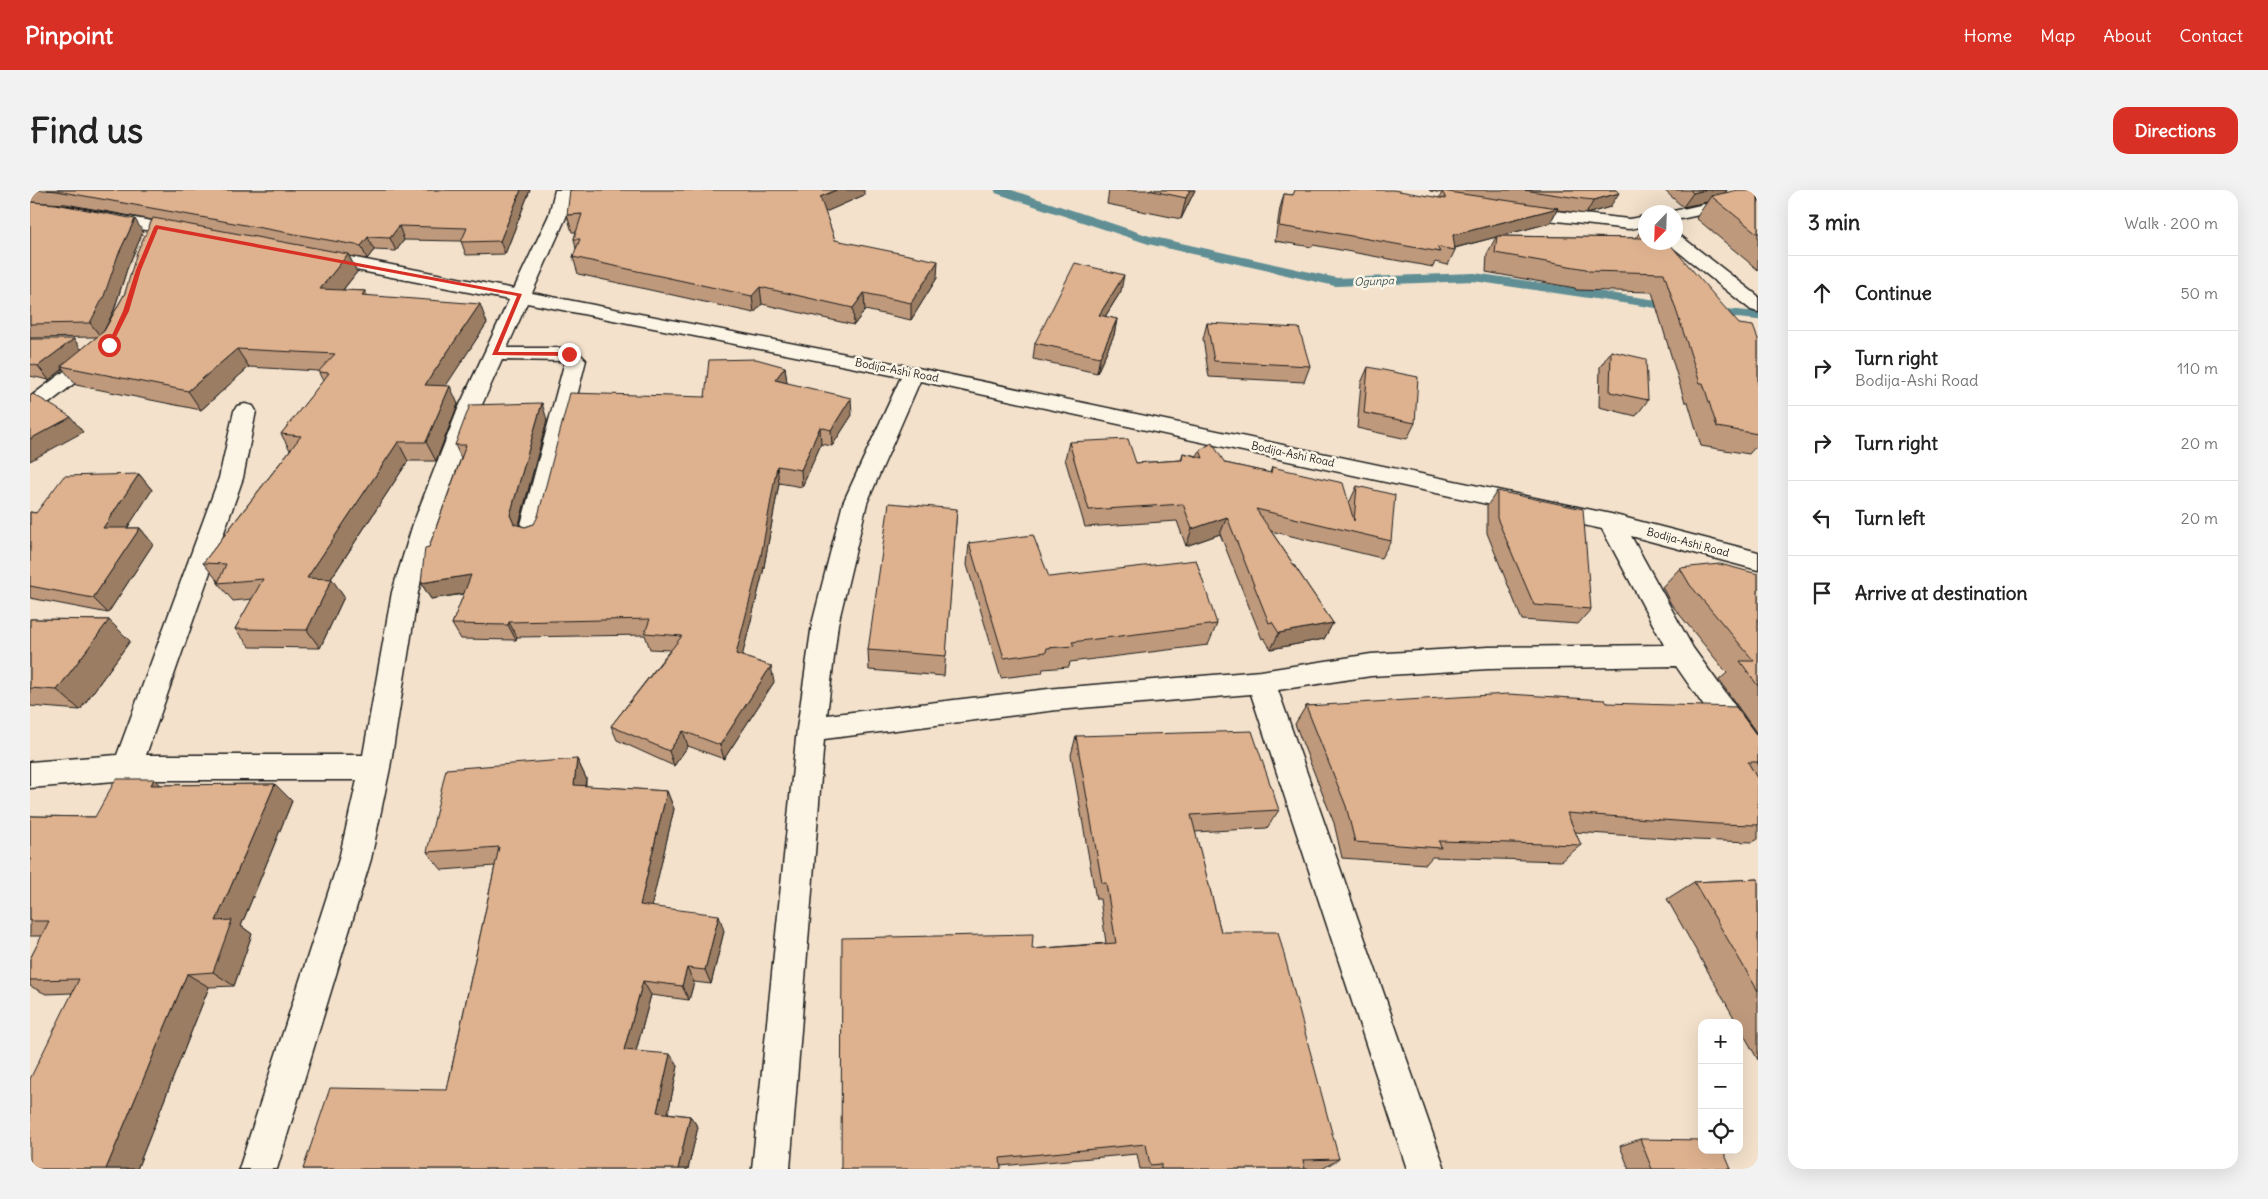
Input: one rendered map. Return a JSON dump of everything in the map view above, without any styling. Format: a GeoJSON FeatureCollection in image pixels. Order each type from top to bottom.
{"type":"FeatureCollection","features":[{"type":"Feature","properties":{"kind":"street"},"geometry":{"type":"LineString","coordinates":[[258,1169],[355,859],[375,768],[405,592],[425,524],[469,409],[558,215],[563,190]]}},
{"type":"Feature","properties":{"kind":"street"},"geometry":{"type":"LineString","coordinates":[[1683,213],[1746,195]]}},
{"type":"Feature","properties":{"kind":"street"},"geometry":{"type":"LineString","coordinates":[[30,208],[66,211],[153,236],[203,235]]}},
{"type":"Feature","properties":{"kind":"street"},"geometry":{"type":"LineString","coordinates":[[1502,210],[1620,224],[1638,222]]}},
{"type":"Feature","properties":{"kind":"street"},"geometry":{"type":"LineString","coordinates":[[1683,247],[1758,306]]}},
{"type":"Feature","properties":{"kind":"street","name":"Bodija-Ashi Road"},"geometry":{"type":"LineString","coordinates":[[297,252],[913,373],[1611,522],[1758,560]]}},
{"type":"Feature","properties":{"kind":"street"},"geometry":{"type":"LineString","coordinates":[[30,407],[82,369],[109,345],[80,345]]}},
{"type":"Feature","properties":{"kind":"street"},"geometry":{"type":"LineString","coordinates":[[494,354],[569,354],[576,360],[531,532]]}},
{"type":"Feature","properties":{"kind":"street"},"geometry":{"type":"LineString","coordinates":[[771,1169],[811,729],[825,624],[855,503],[913,373]]}},
{"type":"Feature","properties":{"kind":"street"},"geometry":{"type":"LineString","coordinates":[[127,767],[231,478],[245,411]]}},
{"type":"Feature","properties":{"kind":"street"},"geometry":{"type":"LineString","coordinates":[[1611,522],[1682,655],[1758,761]]}},
{"type":"Feature","properties":{"kind":"street"},"geometry":{"type":"LineString","coordinates":[[811,729],[1057,699],[1261,682],[1380,664],[1488,658],[1682,655]]}},
{"type":"Feature","properties":{"kind":"street"},"geometry":{"type":"LineString","coordinates":[[1261,682],[1426,1169]]}},
{"type":"Feature","properties":{"kind":"street"},"geometry":{"type":"LineString","coordinates":[[30,775],[127,767],[375,768]]}},
{"type":"Feature","properties":{"kind":"building"},"geometry":{"type":"Polygon","coordinates":[[[47,190],[521,190],[500,241],[461,242],[467,228],[399,226],[390,238],[368,237],[361,246],[47,190]]]}},
{"type":"Feature","properties":{"kind":"building"},"geometry":{"type":"Polygon","coordinates":[[[570,190],[836,190],[820,197],[835,240],[938,261],[911,303],[864,293],[853,308],[760,287],[752,296],[573,257],[580,239],[574,239],[582,214],[567,215],[570,190]]]}},
{"type":"Feature","properties":{"kind":"building"},"geometry":{"type":"Polygon","coordinates":[[[1148,190],[1190,190],[1186,198],[1148,190]]]}},
{"type":"Feature","properties":{"kind":"building"},"geometry":{"type":"Polygon","coordinates":[[[1295,190],[1393,190],[1446,199],[1442,191],[1558,208],[1453,235],[1455,250],[1437,247],[1440,252],[1318,230],[1318,232],[1279,226],[1284,194],[1293,195],[1295,190]]]}},
{"type":"Feature","properties":{"kind":"building"},"geometry":{"type":"Polygon","coordinates":[[[1524,190],[1616,190],[1619,193],[1594,200],[1524,190]]]}},
{"type":"Feature","properties":{"kind":"building"},"geometry":{"type":"Polygon","coordinates":[[[1690,190],[1705,190],[1693,193],[1690,190]]]}},
{"type":"Feature","properties":{"kind":"building"},"geometry":{"type":"Polygon","coordinates":[[[1738,190],[1753,190],[1758,194],[1758,234],[1711,196],[1738,190]]]}},
{"type":"Feature","properties":{"kind":"building"},"geometry":{"type":"Polygon","coordinates":[[[30,202],[56,204],[135,219],[118,255],[104,296],[90,323],[30,324],[30,202]]]}},
{"type":"Feature","properties":{"kind":"building"},"geometry":{"type":"Polygon","coordinates":[[[153,218],[348,254],[320,289],[365,291],[362,295],[480,304],[425,385],[450,386],[426,442],[398,442],[307,578],[332,579],[307,630],[235,629],[263,579],[218,583],[226,564],[203,563],[301,436],[281,434],[329,373],[318,372],[335,354],[237,349],[188,391],[61,366],[104,331],[125,293],[137,252],[153,218]]]}},
{"type":"Feature","properties":{"kind":"building"},"geometry":{"type":"Polygon","coordinates":[[[1497,236],[1638,238],[1638,250],[1675,250],[1739,324],[1753,326],[1758,339],[1758,407],[1756,407],[1758,434],[1717,427],[1703,383],[1700,383],[1664,273],[1588,271],[1586,269],[1495,253],[1497,236]]]}},
{"type":"Feature","properties":{"kind":"building"},"geometry":{"type":"Polygon","coordinates":[[[1075,263],[1124,275],[1099,315],[1117,319],[1100,357],[1035,343],[1075,263]]]}},
{"type":"Feature","properties":{"kind":"building"},"geometry":{"type":"Polygon","coordinates":[[[1207,323],[1299,328],[1310,366],[1214,361],[1207,323]]]}},
{"type":"Feature","properties":{"kind":"building"},"geometry":{"type":"Polygon","coordinates":[[[30,339],[74,339],[38,366],[30,364],[30,339]]]}},
{"type":"Feature","properties":{"kind":"building"},"geometry":{"type":"Polygon","coordinates":[[[1611,351],[1646,359],[1648,400],[1610,392],[1611,351]]]}},
{"type":"Feature","properties":{"kind":"building"},"geometry":{"type":"Polygon","coordinates":[[[756,359],[785,367],[775,380],[851,398],[831,430],[820,427],[801,470],[777,466],[761,556],[736,654],[771,666],[720,745],[683,731],[669,751],[611,726],[682,636],[645,633],[650,619],[509,622],[508,625],[452,624],[471,575],[421,583],[425,548],[429,547],[466,445],[455,445],[470,405],[542,403],[510,515],[514,524],[525,527],[534,524],[538,516],[570,393],[705,397],[709,360],[756,359]]]}},
{"type":"Feature","properties":{"kind":"building"},"geometry":{"type":"Polygon","coordinates":[[[1368,367],[1418,377],[1415,423],[1364,413],[1368,367]]]}},
{"type":"Feature","properties":{"kind":"building"},"geometry":{"type":"Polygon","coordinates":[[[33,394],[71,417],[30,439],[30,396],[33,394]]]}},
{"type":"Feature","properties":{"kind":"building"},"geometry":{"type":"Polygon","coordinates":[[[1128,439],[1136,463],[1182,460],[1183,453],[1203,458],[1200,450],[1212,443],[1225,463],[1271,473],[1272,467],[1343,483],[1354,521],[1357,486],[1395,495],[1391,541],[1256,509],[1333,623],[1279,633],[1272,622],[1269,623],[1227,517],[1192,529],[1183,504],[1089,510],[1069,442],[1128,439]]]}},
{"type":"Feature","properties":{"kind":"building"},"geometry":{"type":"Polygon","coordinates":[[[139,474],[103,528],[140,528],[93,598],[30,586],[30,512],[36,513],[64,476],[139,474]]]}},
{"type":"Feature","properties":{"kind":"building"},"geometry":{"type":"Polygon","coordinates":[[[1497,491],[1583,509],[1591,609],[1534,605],[1497,518],[1497,491]]]}},
{"type":"Feature","properties":{"kind":"building"},"geometry":{"type":"Polygon","coordinates":[[[889,503],[957,509],[946,656],[868,650],[889,503]]]}},
{"type":"Feature","properties":{"kind":"building"},"geometry":{"type":"Polygon","coordinates":[[[1033,535],[1049,577],[1196,560],[1217,624],[1072,642],[1074,646],[1047,648],[1046,652],[1004,658],[969,543],[1033,535]]]}},
{"type":"Feature","properties":{"kind":"building"},"geometry":{"type":"Polygon","coordinates":[[[1720,564],[1758,574],[1758,686],[1740,661],[1754,661],[1690,585],[1680,568],[1720,564]]]}},
{"type":"Feature","properties":{"kind":"building"},"geometry":{"type":"Polygon","coordinates":[[[30,619],[109,620],[57,690],[30,688],[30,619]]]}},
{"type":"Feature","properties":{"kind":"building"},"geometry":{"type":"Polygon","coordinates":[[[1508,694],[1605,700],[1607,703],[1736,707],[1758,737],[1758,762],[1748,762],[1758,780],[1758,825],[1717,824],[1567,813],[1581,845],[1439,841],[1441,848],[1355,842],[1346,806],[1306,706],[1508,694]]]}},
{"type":"Feature","properties":{"kind":"building"},"geometry":{"type":"Polygon","coordinates":[[[1252,731],[1279,810],[1191,815],[1221,932],[1278,932],[1339,1159],[1303,1160],[1305,1169],[1161,1169],[1161,1164],[1150,1165],[1146,1144],[1000,1158],[1001,1169],[841,1169],[842,938],[1033,934],[1032,949],[1116,943],[1106,883],[1102,883],[1076,736],[1252,731]]]}},
{"type":"Feature","properties":{"kind":"building"},"geometry":{"type":"Polygon","coordinates":[[[577,759],[574,785],[667,791],[640,905],[719,915],[705,970],[687,968],[682,986],[643,981],[624,1050],[670,1054],[657,1112],[690,1116],[678,1169],[303,1169],[330,1088],[447,1090],[499,847],[427,852],[446,769],[577,759]]]}},
{"type":"Feature","properties":{"kind":"building"},"geometry":{"type":"Polygon","coordinates":[[[116,779],[154,779],[151,785],[275,784],[216,921],[232,920],[213,972],[187,974],[106,1169],[30,1169],[30,1079],[79,979],[30,980],[30,959],[49,921],[30,921],[30,816],[95,817],[116,779]]]}},
{"type":"Feature","properties":{"kind":"building"},"geometry":{"type":"Polygon","coordinates":[[[1758,879],[1758,991],[1694,882],[1758,879]]]}},
{"type":"Feature","properties":{"kind":"building"},"geometry":{"type":"Polygon","coordinates":[[[1640,1139],[1698,1140],[1698,1154],[1725,1154],[1731,1169],[1652,1169],[1640,1139]]]}},
{"type":"Feature","properties":{"kind":"waterway","name":"Ogunpa"},"geometry":{"type":"LineString","coordinates":[[999,190],[1149,240],[1336,282],[1474,277],[1670,306]]}},
{"type":"Feature","properties":{"kind":"waterway","name":"Ogunpa"},"geometry":{"type":"LineString","coordinates":[[1716,312],[1758,316]]}},
{"type":"Feature","properties":{"kind":"route"},"geometry":{"type":"LineString","coordinates":[[109,345],[126,311],[138,270],[156,227],[520,295],[494,354],[539,352],[569,354]]}}]}
